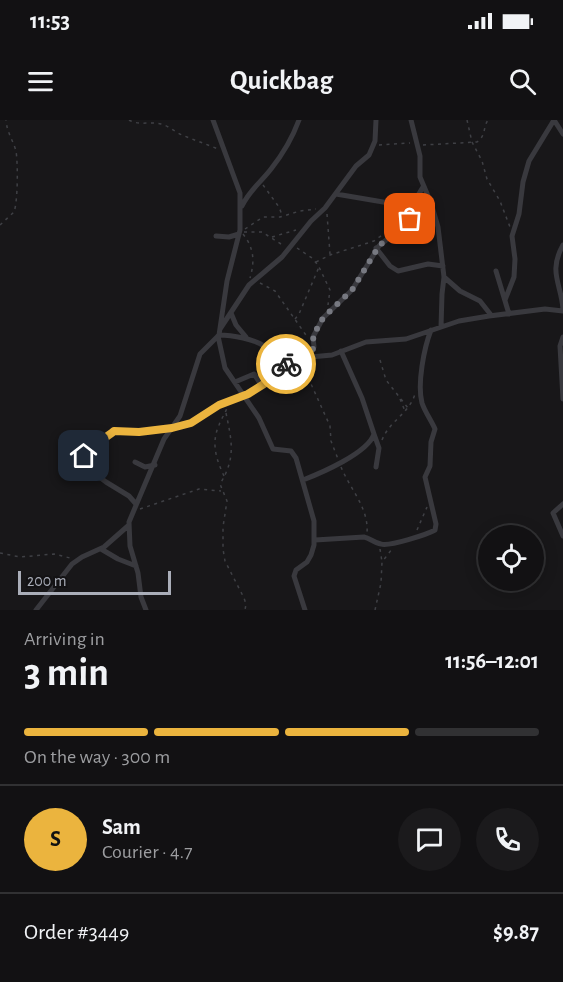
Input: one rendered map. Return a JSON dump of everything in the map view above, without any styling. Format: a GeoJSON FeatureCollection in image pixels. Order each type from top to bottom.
{"type":"FeatureCollection","features":[{"type":"Feature","properties":{"kind":"street"},"geometry":{"type":"LineString","coordinates":[[213,120],[238,187],[241,207],[241,232],[227,281],[219,333],[225,368],[259,418],[273,450],[291,451],[303,480],[312,508],[315,540],[309,560],[296,570],[294,576],[305,610]]}},
{"type":"Feature","properties":{"kind":"street"},"geometry":{"type":"LineString","coordinates":[[241,207],[250,191],[287,148],[298,120]]}},
{"type":"Feature","properties":{"kind":"street"},"geometry":{"type":"LineString","coordinates":[[146,610],[130,546],[129,525],[164,440],[180,416],[200,354],[219,333],[246,290],[257,277],[282,257],[304,229],[325,208],[357,166],[369,156],[374,145],[376,120]]}},
{"type":"Feature","properties":{"kind":"street"},"geometry":{"type":"LineString","coordinates":[[411,120],[420,156],[420,177],[435,214],[443,266],[441,327]]}},
{"type":"Feature","properties":{"kind":"street"},"geometry":{"type":"LineString","coordinates":[[505,300],[514,277],[515,259],[512,233],[519,214],[523,182],[529,160],[554,120],[563,134]]}},
{"type":"Feature","properties":{"kind":"street"},"geometry":{"type":"LineString","coordinates":[[309,356],[314,347],[315,331],[327,312],[352,290],[363,275],[376,248],[409,221],[411,207],[423,187]]}},
{"type":"Feature","properties":{"kind":"street"},"geometry":{"type":"LineString","coordinates":[[336,194],[394,205],[411,214]]}},
{"type":"Feature","properties":{"kind":"street"},"geometry":{"type":"LineString","coordinates":[[216,236],[229,237],[241,232]]}},
{"type":"Feature","properties":{"kind":"street"},"geometry":{"type":"LineString","coordinates":[[84,456],[91,447],[114,431],[129,433],[172,428],[195,421],[227,402],[262,386],[280,367],[300,358],[332,355],[366,342],[406,339],[441,327],[490,315],[545,309],[563,310],[557,284],[556,261],[563,245]]}},
{"type":"Feature","properties":{"kind":"street"},"geometry":{"type":"LineString","coordinates":[[376,248],[390,266],[398,271],[428,264],[443,266]]}},
{"type":"Feature","properties":{"kind":"street"},"geometry":{"type":"LineString","coordinates":[[496,271],[509,314]]}},
{"type":"Feature","properties":{"kind":"street"},"geometry":{"type":"LineString","coordinates":[[444,277],[460,291],[480,301],[490,315]]}},
{"type":"Feature","properties":{"kind":"street"},"geometry":{"type":"LineString","coordinates":[[231,313],[236,326],[249,341]]}},
{"type":"Feature","properties":{"kind":"street"},"geometry":{"type":"LineString","coordinates":[[315,540],[367,537],[378,544],[390,545],[435,530],[436,524],[425,474],[430,466],[431,442],[435,429],[422,403],[420,392],[427,340],[431,330]]}},
{"type":"Feature","properties":{"kind":"street"},"geometry":{"type":"LineString","coordinates":[[219,333],[233,335],[266,347],[280,367]]}},
{"type":"Feature","properties":{"kind":"street"},"geometry":{"type":"LineString","coordinates":[[563,337],[560,353],[563,399]]}},
{"type":"Feature","properties":{"kind":"street"},"geometry":{"type":"LineString","coordinates":[[341,351],[362,398],[379,449],[376,467]]}},
{"type":"Feature","properties":{"kind":"street"},"geometry":{"type":"LineString","coordinates":[[235,382],[254,374],[262,386]]}},
{"type":"Feature","properties":{"kind":"street"},"geometry":{"type":"LineString","coordinates":[[303,480],[330,470],[369,444],[374,434]]}},
{"type":"Feature","properties":{"kind":"street"},"geometry":{"type":"LineString","coordinates":[[68,440],[84,456],[94,473],[129,496],[136,504]]}},
{"type":"Feature","properties":{"kind":"street"},"geometry":{"type":"LineString","coordinates":[[135,462],[145,466],[154,465]]}},
{"type":"Feature","properties":{"kind":"street"},"geometry":{"type":"LineString","coordinates":[[563,504],[553,513],[563,536]]}},
{"type":"Feature","properties":{"kind":"street"},"geometry":{"type":"LineString","coordinates":[[36,610],[63,574],[76,561],[101,549],[129,525]]}},
{"type":"Feature","properties":{"kind":"street"},"geometry":{"type":"LineString","coordinates":[[101,549],[136,566]]}},
{"type":"Feature","properties":{"kind":"path"},"geometry":{"type":"LineString","coordinates":[[0,225],[14,212],[18,179],[16,151],[8,136],[6,120]]}},
{"type":"Feature","properties":{"kind":"path"},"geometry":{"type":"LineString","coordinates":[[129,120],[136,123],[151,122],[165,126],[224,152]]}},
{"type":"Feature","properties":{"kind":"path"},"geometry":{"type":"LineString","coordinates":[[467,120],[472,142],[482,161],[487,179],[503,207],[512,233]]}},
{"type":"Feature","properties":{"kind":"path"},"geometry":{"type":"LineString","coordinates":[[374,145],[417,143],[426,146],[448,142],[472,142],[481,139],[488,120]]}},
{"type":"Feature","properties":{"kind":"path"},"geometry":{"type":"LineString","coordinates":[[262,179],[264,189],[276,202],[283,216]]}},
{"type":"Feature","properties":{"kind":"path"},"geometry":{"type":"LineString","coordinates":[[241,232],[263,217],[283,216],[308,209],[325,208],[330,255]]}},
{"type":"Feature","properties":{"kind":"path"},"geometry":{"type":"LineString","coordinates":[[316,262],[374,240],[395,226]]}},
{"type":"Feature","properties":{"kind":"path"},"geometry":{"type":"LineString","coordinates":[[271,238],[304,229]]}},
{"type":"Feature","properties":{"kind":"path"},"geometry":{"type":"LineString","coordinates":[[241,232],[262,232],[281,244]]}},
{"type":"Feature","properties":{"kind":"path"},"geometry":{"type":"LineString","coordinates":[[241,232],[250,245],[254,260],[246,290]]}},
{"type":"Feature","properties":{"kind":"path"},"geometry":{"type":"LineString","coordinates":[[289,247],[301,250],[319,267],[330,290],[327,312]]}},
{"type":"Feature","properties":{"kind":"path"},"geometry":{"type":"LineString","coordinates":[[294,320],[299,314],[319,267]]}},
{"type":"Feature","properties":{"kind":"path"},"geometry":{"type":"LineString","coordinates":[[257,277],[261,284],[275,291],[313,344]]}},
{"type":"Feature","properties":{"kind":"path"},"geometry":{"type":"LineString","coordinates":[[300,358],[330,426],[332,445],[365,511],[368,520],[367,537]]}},
{"type":"Feature","properties":{"kind":"path"},"geometry":{"type":"LineString","coordinates":[[380,360],[386,380],[408,408]]}},
{"type":"Feature","properties":{"kind":"path"},"geometry":{"type":"LineString","coordinates":[[379,449],[388,426],[405,412],[415,395],[420,392]]}},
{"type":"Feature","properties":{"kind":"path"},"geometry":{"type":"LineString","coordinates":[[400,398],[405,412]]}},
{"type":"Feature","properties":{"kind":"path"},"geometry":{"type":"LineString","coordinates":[[227,402],[226,414],[232,450],[231,463],[220,484],[227,501],[223,534],[225,561],[244,598],[245,610]]}},
{"type":"Feature","properties":{"kind":"path"},"geometry":{"type":"LineString","coordinates":[[224,477],[216,460],[215,441],[217,428],[226,414]]}},
{"type":"Feature","properties":{"kind":"path"},"geometry":{"type":"LineString","coordinates":[[133,511],[199,489],[222,491]]}},
{"type":"Feature","properties":{"kind":"path"},"geometry":{"type":"LineString","coordinates":[[411,538],[421,525],[430,503]]}},
{"type":"Feature","properties":{"kind":"path"},"geometry":{"type":"LineString","coordinates":[[375,610],[381,583],[382,562],[378,544]]}},
{"type":"Feature","properties":{"kind":"path"},"geometry":{"type":"LineString","coordinates":[[382,562],[397,544]]}},
{"type":"Feature","properties":{"kind":"path"},"geometry":{"type":"LineString","coordinates":[[0,554],[20,557],[54,554],[76,561]]}},
{"type":"Feature","properties":{"kind":"way so far"},"geometry":{"type":"LineString","coordinates":[[286,364],[309,356],[314,347],[315,331],[327,312],[352,290],[379,246],[410,219]]}},
{"type":"Feature","properties":{"kind":"route"},"geometry":{"type":"LineString","coordinates":[[84,456],[97,442],[103,441],[114,431],[129,433],[172,428],[195,421],[219,405],[248,394],[267,382],[280,367],[286,364]]}}]}
